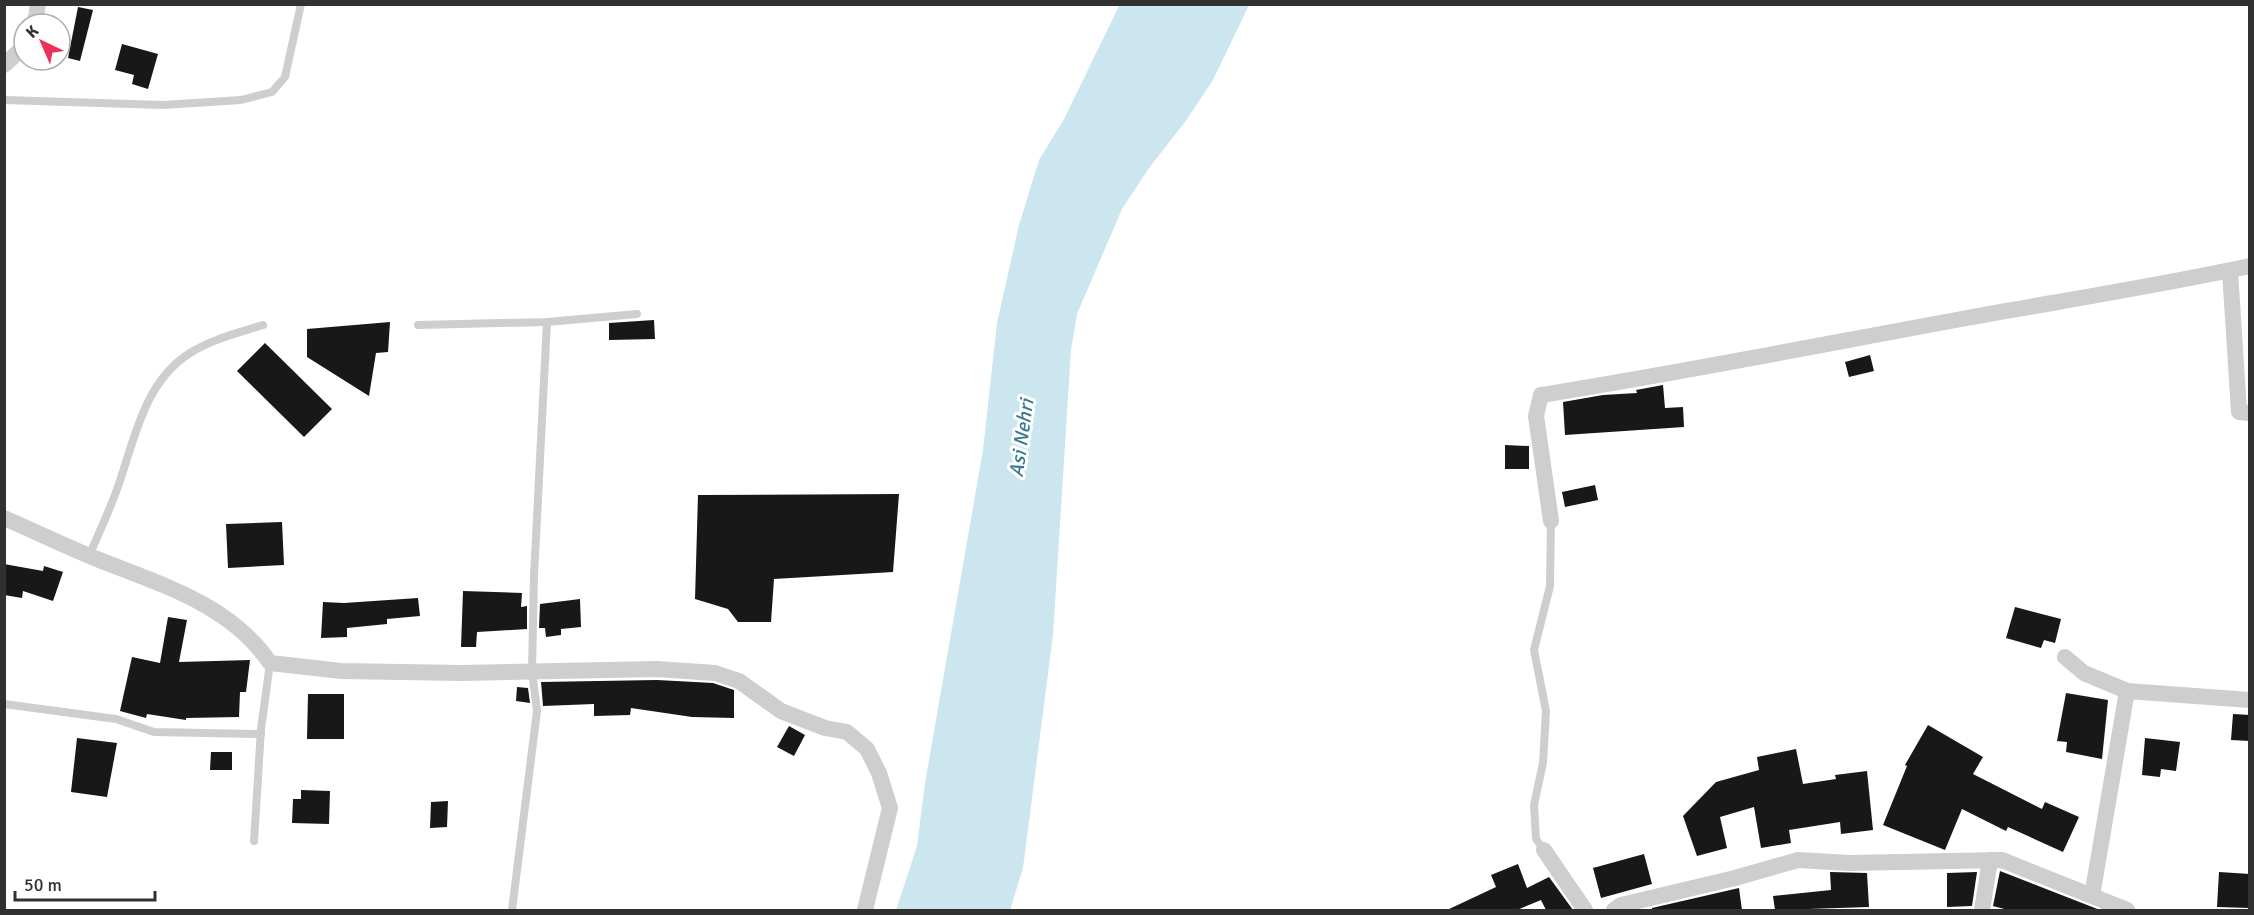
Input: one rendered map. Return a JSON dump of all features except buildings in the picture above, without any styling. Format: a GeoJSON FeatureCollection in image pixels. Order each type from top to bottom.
{"type":"FeatureCollection","features":[{"type":"Feature","properties":{"kind":"street"},"geometry":{"type":"LineString","coordinates":[[1551,521],[1536,416],[1541,395],[1625,382],[1968,318],[2179,282],[2250,266]]}},
{"type":"Feature","properties":{"kind":"street"},"geometry":{"type":"LineString","coordinates":[[2230,271],[2239,412],[2250,413]]}},
{"type":"Feature","properties":{"kind":"street"},"geometry":{"type":"LineString","coordinates":[[4,518],[209,606],[260,647],[270,663],[341,671],[657,669],[715,673],[739,681],[781,711],[825,728],[847,732],[867,749],[879,773],[890,808],[864,910]]}},
{"type":"Feature","properties":{"kind":"street"},"geometry":{"type":"LineString","coordinates":[[2065,657],[2084,673],[2127,691],[2250,700]]}},
{"type":"Feature","properties":{"kind":"street"},"geometry":{"type":"LineString","coordinates":[[2092,896],[2127,691]]}},
{"type":"Feature","properties":{"kind":"street"},"geometry":{"type":"LineString","coordinates":[[1544,850],[1585,910]]}},
{"type":"Feature","properties":{"kind":"street"},"geometry":{"type":"LineString","coordinates":[[1614,910],[1621,905],[1735,878],[1798,860],[1849,863],[2002,860],[2127,910]]}},
{"type":"Feature","properties":{"kind":"street"},"geometry":{"type":"LineString","coordinates":[[1982,910],[1990,860]]}},
{"type":"Feature","properties":{"kind":"lane"},"geometry":{"type":"LineString","coordinates":[[4,100],[163,105],[241,100],[272,92],[285,77],[301,4]]}},
{"type":"Feature","properties":{"kind":"lane"},"geometry":{"type":"LineString","coordinates":[[418,325],[547,321],[637,314]]}},
{"type":"Feature","properties":{"kind":"lane"},"geometry":{"type":"LineString","coordinates":[[512,910],[537,711],[532,671],[534,576],[547,321]]}},
{"type":"Feature","properties":{"kind":"lane"},"geometry":{"type":"LineString","coordinates":[[89,556],[116,493],[148,400],[165,376],[188,354],[214,340],[263,325]]}},
{"type":"Feature","properties":{"kind":"lane"},"geometry":{"type":"LineString","coordinates":[[1544,850],[1536,839],[1534,805],[1543,763],[1546,711],[1534,650],[1550,586],[1551,521]]}},
{"type":"Feature","properties":{"kind":"lane"},"geometry":{"type":"LineString","coordinates":[[254,842],[261,734],[270,663]]}},
{"type":"Feature","properties":{"kind":"lane"},"geometry":{"type":"LineString","coordinates":[[4,704],[116,719],[154,732],[261,734]]}},
{"type":"Feature","properties":{"kind":"water","name":"Asi Nehri"},"geometry":{"type":"Polygon","coordinates":[[[1120,4],[1249,5],[1213,80],[1122,209],[1077,314],[1071,350],[1053,635],[1023,868],[1010,910],[896,910],[917,846],[925,783],[983,450],[997,323],[1019,225],[1039,160],[1064,119],[1120,4]]]}}]}
